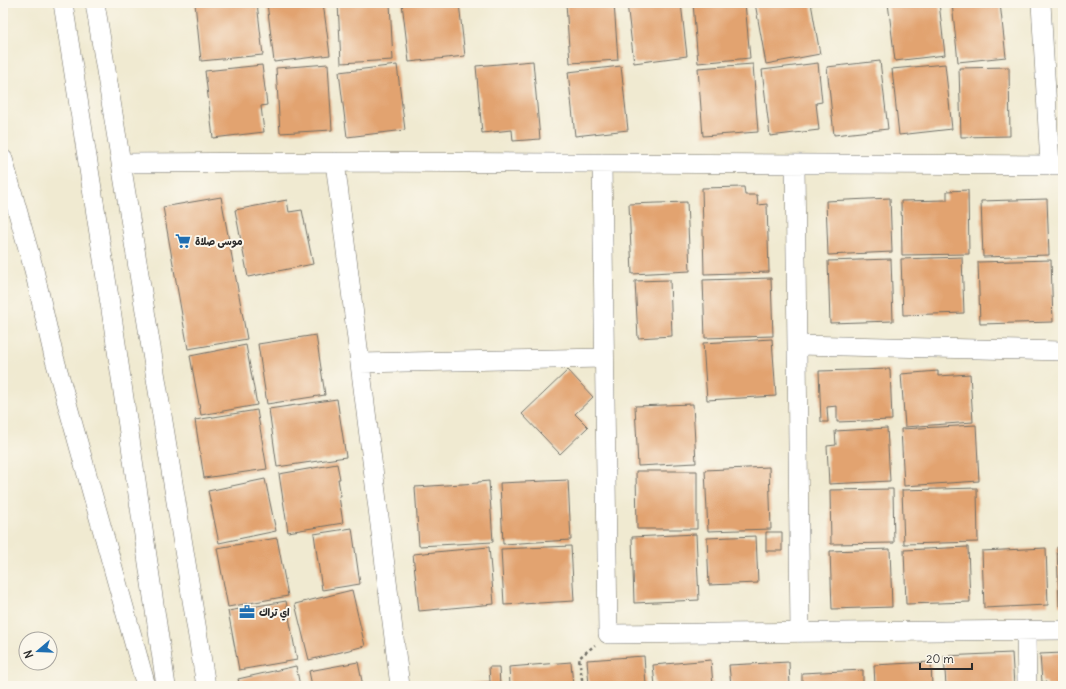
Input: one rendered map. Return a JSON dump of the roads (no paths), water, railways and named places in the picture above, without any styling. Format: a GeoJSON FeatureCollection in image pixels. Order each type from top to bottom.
{"type":"FeatureCollection","features":[{"type":"Feature","properties":{"kind":"street"},"geometry":{"type":"LineString","coordinates":[[63,3],[114,331],[166,686]]}},
{"type":"Feature","properties":{"kind":"street"},"geometry":{"type":"LineString","coordinates":[[95,3],[206,686]]}},
{"type":"Feature","properties":{"kind":"street"},"geometry":{"type":"LineString","coordinates":[[121,163],[335,162],[1057,165],[1041,3]]}},
{"type":"Feature","properties":{"kind":"street"},"geometry":{"type":"LineString","coordinates":[[3,159],[34,270],[52,353]]}},
{"type":"Feature","properties":{"kind":"street"},"geometry":{"type":"LineString","coordinates":[[335,162],[400,686]]}},
{"type":"Feature","properties":{"kind":"street"},"geometry":{"type":"LineString","coordinates":[[602,163],[608,634],[1063,630]]}},
{"type":"Feature","properties":{"kind":"street"},"geometry":{"type":"LineString","coordinates":[[794,164],[800,633]]}},
{"type":"Feature","properties":{"kind":"street"},"geometry":{"type":"LineString","coordinates":[[3,196],[26,277],[52,353],[146,686]]}},
{"type":"Feature","properties":{"kind":"street"},"geometry":{"type":"LineString","coordinates":[[797,345],[1063,351]]}},
{"type":"Feature","properties":{"kind":"street"},"geometry":{"type":"LineString","coordinates":[[360,363],[604,358]]}},
{"type":"Feature","properties":{"kind":"street"},"geometry":{"type":"LineString","coordinates":[[1026,630],[1027,686]]}},
{"type":"Feature","properties":{"kind":"place","name":"موسى صلاة"},"geometry":{"type":"Point","coordinates":[183,241]}},
{"type":"Feature","properties":{"kind":"place","name":"اي تراك"},"geometry":{"type":"Point","coordinates":[247,612]}}]}
